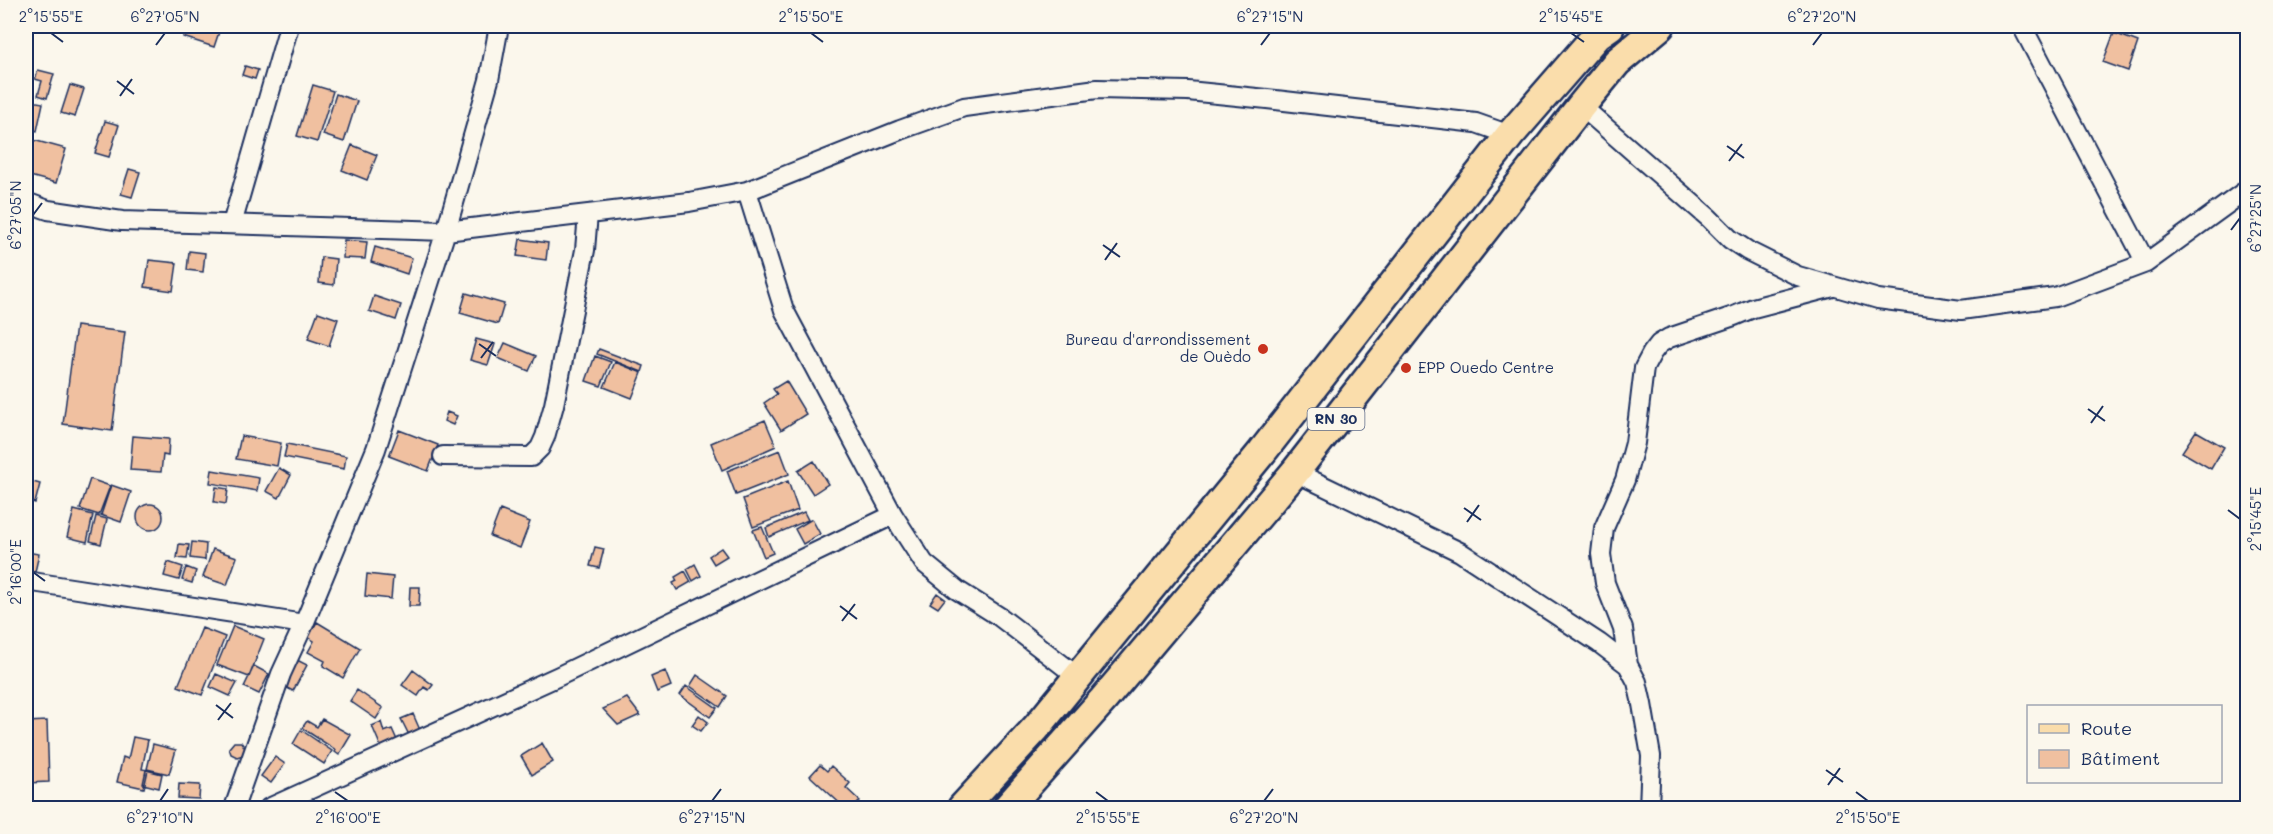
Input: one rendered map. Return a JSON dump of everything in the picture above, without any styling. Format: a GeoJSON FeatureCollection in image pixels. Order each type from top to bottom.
{"type":"FeatureCollection","features":[{"type":"Feature","properties":{"kind":"main road","name":"RN 30"},"geometry":{"type":"LineString","coordinates":[[962,808],[1036,728],[1262,452],[1510,135],[1597,35],[1610,26]]}},
{"type":"Feature","properties":{"kind":"main road","name":"RN 30"},"geometry":{"type":"LineString","coordinates":[[1007,808],[1088,717],[1295,472],[1617,62],[1660,26]]}},
{"type":"Feature","properties":{"kind":"street"},"geometry":{"type":"LineString","coordinates":[[232,224],[289,26]]}},
{"type":"Feature","properties":{"kind":"street"},"geometry":{"type":"LineString","coordinates":[[234,808],[281,674],[376,449],[446,231],[489,80],[499,26]]}},
{"type":"Feature","properties":{"kind":"street"},"geometry":{"type":"LineString","coordinates":[[2022,26],[2146,263]]}},
{"type":"Feature","properties":{"kind":"street"},"geometry":{"type":"LineString","coordinates":[[26,202],[48,210],[122,221],[446,231],[689,202],[747,191],[964,107],[1097,89],[1188,91],[1267,99],[1476,123],[1510,135]]}},
{"type":"Feature","properties":{"kind":"street"},"geometry":{"type":"LineString","coordinates":[[1581,106],[1730,239],[1748,251],[1798,276],[1878,299],[1961,310],[2055,297],[2146,263],[2247,189]]}},
{"type":"Feature","properties":{"kind":"street"},"geometry":{"type":"LineString","coordinates":[[747,191],[784,310],[893,515],[924,563],[957,591],[1000,617],[1078,677]]}},
{"type":"Feature","properties":{"kind":"street"},"geometry":{"type":"LineString","coordinates":[[26,213],[48,210]]}},
{"type":"Feature","properties":{"kind":"street"},"geometry":{"type":"LineString","coordinates":[[443,456],[531,457],[540,448],[554,405],[585,250],[588,214]]}},
{"type":"Feature","properties":{"kind":"street"},"geometry":{"type":"LineString","coordinates":[[1649,808],[1652,756],[1639,693],[1628,665],[1623,629],[1605,583],[1600,554],[1604,528],[1625,480],[1633,452],[1644,368],[1652,352],[1669,338],[1753,308],[1836,287]]}},
{"type":"Feature","properties":{"kind":"street"},"geometry":{"type":"LineString","coordinates":[[1295,472],[1460,552],[1599,643],[1628,665]]}},
{"type":"Feature","properties":{"kind":"street"},"geometry":{"type":"LineString","coordinates":[[269,808],[559,676],[893,515]]}},
{"type":"Feature","properties":{"kind":"street"},"geometry":{"type":"LineString","coordinates":[[26,581],[304,624]]}},
{"type":"Feature","properties":{"kind":"building"},"geometry":{"type":"Polygon","coordinates":[[[186,26],[221,26],[214,47],[183,37],[186,26]]]}},
{"type":"Feature","properties":{"kind":"building"},"geometry":{"type":"Polygon","coordinates":[[[2114,33],[2138,42],[2128,71],[2103,62],[2114,33]]]}},
{"type":"Feature","properties":{"kind":"building"},"geometry":{"type":"Polygon","coordinates":[[[245,66],[258,70],[255,79],[242,75],[245,66]]]}},
{"type":"Feature","properties":{"kind":"building"},"geometry":{"type":"Polygon","coordinates":[[[38,70],[54,74],[47,98],[38,95],[42,81],[35,79],[38,70]]]}},
{"type":"Feature","properties":{"kind":"building"},"geometry":{"type":"Polygon","coordinates":[[[70,85],[84,89],[75,117],[61,113],[70,85]]]}},
{"type":"Feature","properties":{"kind":"building"},"geometry":{"type":"Polygon","coordinates":[[[313,85],[333,91],[317,142],[297,136],[313,85]]]}},
{"type":"Feature","properties":{"kind":"building"},"geometry":{"type":"Polygon","coordinates":[[[336,94],[357,101],[344,142],[323,135],[336,94]]]}},
{"type":"Feature","properties":{"kind":"building"},"geometry":{"type":"Polygon","coordinates":[[[26,100],[43,103],[37,131],[26,129],[26,100]]]}},
{"type":"Feature","properties":{"kind":"building"},"geometry":{"type":"Polygon","coordinates":[[[105,121],[119,125],[109,157],[95,153],[105,121]]]}},
{"type":"Feature","properties":{"kind":"building"},"geometry":{"type":"Polygon","coordinates":[[[26,138],[66,149],[56,183],[26,175],[26,138]]]}},
{"type":"Feature","properties":{"kind":"building"},"geometry":{"type":"Polygon","coordinates":[[[352,145],[377,155],[367,180],[342,170],[352,145]]]}},
{"type":"Feature","properties":{"kind":"building"},"geometry":{"type":"Polygon","coordinates":[[[129,169],[140,172],[132,197],[121,194],[129,169]]]}},
{"type":"Feature","properties":{"kind":"building"},"geometry":{"type":"Polygon","coordinates":[[[520,239],[548,243],[546,260],[517,256],[520,239]]]}},
{"type":"Feature","properties":{"kind":"building"},"geometry":{"type":"Polygon","coordinates":[[[344,240],[367,242],[365,259],[343,258],[344,240]]]}},
{"type":"Feature","properties":{"kind":"building"},"geometry":{"type":"Polygon","coordinates":[[[375,247],[412,258],[407,274],[371,262],[375,247]]]}},
{"type":"Feature","properties":{"kind":"building"},"geometry":{"type":"Polygon","coordinates":[[[189,251],[205,253],[203,272],[187,270],[189,251]]]}},
{"type":"Feature","properties":{"kind":"building"},"geometry":{"type":"Polygon","coordinates":[[[321,257],[336,259],[334,285],[319,283],[321,257]]]}},
{"type":"Feature","properties":{"kind":"building"},"geometry":{"type":"Polygon","coordinates":[[[149,260],[177,263],[173,291],[145,287],[149,260]]]}},
{"type":"Feature","properties":{"kind":"building"},"geometry":{"type":"Polygon","coordinates":[[[466,293],[504,304],[498,324],[460,313],[466,293]]]}},
{"type":"Feature","properties":{"kind":"building"},"geometry":{"type":"Polygon","coordinates":[[[374,296],[401,305],[396,320],[369,311],[374,296]]]}},
{"type":"Feature","properties":{"kind":"building"},"geometry":{"type":"Polygon","coordinates":[[[318,312],[338,319],[329,346],[308,339],[318,312]]]}},
{"type":"Feature","properties":{"kind":"building"},"geometry":{"type":"Polygon","coordinates":[[[76,326],[125,332],[112,431],[63,424],[76,326]]]}},
{"type":"Feature","properties":{"kind":"building"},"geometry":{"type":"Polygon","coordinates":[[[476,339],[495,344],[488,365],[470,360],[476,339]]]}},
{"type":"Feature","properties":{"kind":"building"},"geometry":{"type":"Polygon","coordinates":[[[505,343],[536,356],[529,371],[498,358],[505,343]]]}},
{"type":"Feature","properties":{"kind":"building"},"geometry":{"type":"Polygon","coordinates":[[[599,349],[644,366],[642,372],[597,354],[599,349]]]}},
{"type":"Feature","properties":{"kind":"building"},"geometry":{"type":"Polygon","coordinates":[[[595,356],[611,362],[601,386],[586,381],[595,356]]]}},
{"type":"Feature","properties":{"kind":"building"},"geometry":{"type":"Polygon","coordinates":[[[615,362],[642,373],[632,398],[604,387],[615,362]]]}},
{"type":"Feature","properties":{"kind":"building"},"geometry":{"type":"Polygon","coordinates":[[[786,381],[806,414],[781,430],[764,403],[777,394],[773,389],[786,381]]]}},
{"type":"Feature","properties":{"kind":"building"},"geometry":{"type":"Polygon","coordinates":[[[447,412],[457,416],[453,425],[444,421],[447,412]]]}},
{"type":"Feature","properties":{"kind":"building"},"geometry":{"type":"Polygon","coordinates":[[[765,420],[776,446],[722,470],[711,443],[765,420]]]}},
{"type":"Feature","properties":{"kind":"building"},"geometry":{"type":"Polygon","coordinates":[[[399,430],[438,445],[428,471],[389,456],[399,430]]]}},
{"type":"Feature","properties":{"kind":"building"},"geometry":{"type":"Polygon","coordinates":[[[2196,431],[2224,447],[2211,469],[2182,452],[2196,431]]]}},
{"type":"Feature","properties":{"kind":"building"},"geometry":{"type":"Polygon","coordinates":[[[133,436],[169,439],[168,456],[163,455],[161,472],[130,470],[133,436]]]}},
{"type":"Feature","properties":{"kind":"building"},"geometry":{"type":"Polygon","coordinates":[[[241,436],[281,443],[277,466],[236,459],[241,436]]]}},
{"type":"Feature","properties":{"kind":"building"},"geometry":{"type":"Polygon","coordinates":[[[287,444],[346,456],[344,469],[284,457],[287,444]]]}},
{"type":"Feature","properties":{"kind":"building"},"geometry":{"type":"Polygon","coordinates":[[[780,450],[789,474],[736,495],[727,471],[780,450]]]}},
{"type":"Feature","properties":{"kind":"building"},"geometry":{"type":"Polygon","coordinates":[[[814,461],[828,484],[813,494],[798,471],[814,461]]]}},
{"type":"Feature","properties":{"kind":"building"},"geometry":{"type":"Polygon","coordinates":[[[279,468],[291,475],[279,498],[266,491],[279,468]]]}},
{"type":"Feature","properties":{"kind":"building"},"geometry":{"type":"Polygon","coordinates":[[[212,470],[259,478],[257,491],[210,483],[212,470]]]}},
{"type":"Feature","properties":{"kind":"building"},"geometry":{"type":"Polygon","coordinates":[[[90,479],[110,486],[99,515],[80,509],[90,479]]]}},
{"type":"Feature","properties":{"kind":"building"},"geometry":{"type":"Polygon","coordinates":[[[26,480],[40,484],[35,503],[26,500],[26,480]]]}},
{"type":"Feature","properties":{"kind":"building"},"geometry":{"type":"Polygon","coordinates":[[[788,481],[798,510],[753,527],[743,499],[788,481]]]}},
{"type":"Feature","properties":{"kind":"building"},"geometry":{"type":"Polygon","coordinates":[[[111,485],[131,492],[121,522],[101,515],[111,485]]]}},
{"type":"Feature","properties":{"kind":"building"},"geometry":{"type":"Polygon","coordinates":[[[216,487],[228,489],[226,504],[214,502],[216,487]]]}},
{"type":"Feature","properties":{"kind":"building"},"geometry":{"type":"Polygon","coordinates":[[[150,504],[159,508],[163,517],[159,526],[150,530],[141,526],[137,517],[141,508],[150,504]]]}},
{"type":"Feature","properties":{"kind":"building"},"geometry":{"type":"Polygon","coordinates":[[[74,510],[93,515],[87,542],[67,537],[74,510]]]}},
{"type":"Feature","properties":{"kind":"building"},"geometry":{"type":"Polygon","coordinates":[[[500,510],[530,522],[520,548],[490,536],[500,510]]]}},
{"type":"Feature","properties":{"kind":"building"},"geometry":{"type":"Polygon","coordinates":[[[804,512],[808,520],[769,537],[766,528],[804,512]]]}},
{"type":"Feature","properties":{"kind":"building"},"geometry":{"type":"Polygon","coordinates":[[[96,516],[107,519],[101,544],[90,541],[96,516]]]}},
{"type":"Feature","properties":{"kind":"building"},"geometry":{"type":"Polygon","coordinates":[[[812,519],[820,534],[803,544],[795,529],[812,519]]]}},
{"type":"Feature","properties":{"kind":"building"},"geometry":{"type":"Polygon","coordinates":[[[762,527],[773,553],[764,557],[753,530],[762,527]]]}},
{"type":"Feature","properties":{"kind":"building"},"geometry":{"type":"Polygon","coordinates":[[[192,542],[206,544],[205,560],[190,558],[192,542]]]}},
{"type":"Feature","properties":{"kind":"building"},"geometry":{"type":"Polygon","coordinates":[[[179,544],[189,545],[187,559],[177,558],[179,544]]]}},
{"type":"Feature","properties":{"kind":"building"},"geometry":{"type":"Polygon","coordinates":[[[595,547],[604,549],[599,568],[590,566],[595,547]]]}},
{"type":"Feature","properties":{"kind":"building"},"geometry":{"type":"Polygon","coordinates":[[[721,548],[727,556],[714,564],[709,556],[721,548]]]}},
{"type":"Feature","properties":{"kind":"building"},"geometry":{"type":"Polygon","coordinates":[[[213,549],[237,557],[227,585],[203,577],[213,549]]]}},
{"type":"Feature","properties":{"kind":"building"},"geometry":{"type":"Polygon","coordinates":[[[26,552],[39,554],[35,572],[26,571],[26,552]]]}},
{"type":"Feature","properties":{"kind":"building"},"geometry":{"type":"Polygon","coordinates":[[[168,562],[183,567],[179,580],[164,576],[168,562]]]}},
{"type":"Feature","properties":{"kind":"building"},"geometry":{"type":"Polygon","coordinates":[[[695,564],[701,576],[693,581],[687,569],[695,564]]]}},
{"type":"Feature","properties":{"kind":"building"},"geometry":{"type":"Polygon","coordinates":[[[186,567],[196,571],[192,583],[182,580],[186,567]]]}},
{"type":"Feature","properties":{"kind":"building"},"geometry":{"type":"Polygon","coordinates":[[[685,571],[691,582],[677,590],[673,583],[677,581],[675,577],[685,571]]]}},
{"type":"Feature","properties":{"kind":"building"},"geometry":{"type":"Polygon","coordinates":[[[367,574],[393,577],[391,599],[365,596],[367,574]]]}},
{"type":"Feature","properties":{"kind":"building"},"geometry":{"type":"Polygon","coordinates":[[[410,587],[420,587],[419,606],[409,606],[410,587]]]}},
{"type":"Feature","properties":{"kind":"building"},"geometry":{"type":"Polygon","coordinates":[[[937,593],[945,599],[938,608],[930,603],[937,593]]]}},
{"type":"Feature","properties":{"kind":"building"},"geometry":{"type":"Polygon","coordinates":[[[317,622],[360,648],[343,678],[323,666],[325,661],[308,652],[314,641],[308,637],[317,622]]]}},
{"type":"Feature","properties":{"kind":"building"},"geometry":{"type":"Polygon","coordinates":[[[233,626],[264,639],[249,677],[217,665],[233,626]]]}},
{"type":"Feature","properties":{"kind":"building"},"geometry":{"type":"Polygon","coordinates":[[[202,628],[225,637],[202,695],[178,686],[202,628]]]}},
{"type":"Feature","properties":{"kind":"building"},"geometry":{"type":"Polygon","coordinates":[[[293,658],[307,665],[293,691],[279,684],[293,658]]]}},
{"type":"Feature","properties":{"kind":"building"},"geometry":{"type":"Polygon","coordinates":[[[254,666],[269,674],[259,694],[244,687],[254,666]]]}},
{"type":"Feature","properties":{"kind":"building"},"geometry":{"type":"Polygon","coordinates":[[[413,670],[433,685],[429,690],[424,687],[418,696],[402,685],[413,670]]]}},
{"type":"Feature","properties":{"kind":"building"},"geometry":{"type":"Polygon","coordinates":[[[665,671],[671,686],[657,692],[651,677],[665,671]]]}},
{"type":"Feature","properties":{"kind":"building"},"geometry":{"type":"Polygon","coordinates":[[[216,674],[237,683],[230,696],[210,687],[216,674]]]}},
{"type":"Feature","properties":{"kind":"building"},"geometry":{"type":"Polygon","coordinates":[[[697,675],[727,696],[720,707],[690,686],[697,675]]]}},
{"type":"Feature","properties":{"kind":"building"},"geometry":{"type":"Polygon","coordinates":[[[686,686],[717,708],[710,717],[680,695],[686,686]]]}},
{"type":"Feature","properties":{"kind":"building"},"geometry":{"type":"Polygon","coordinates":[[[357,690],[383,708],[376,719],[350,701],[357,690]]]}},
{"type":"Feature","properties":{"kind":"building"},"geometry":{"type":"Polygon","coordinates":[[[627,698],[640,715],[618,725],[603,709],[627,698]]]}},
{"type":"Feature","properties":{"kind":"building"},"geometry":{"type":"Polygon","coordinates":[[[413,714],[420,730],[409,735],[401,719],[413,714]]]}},
{"type":"Feature","properties":{"kind":"building"},"geometry":{"type":"Polygon","coordinates":[[[699,715],[708,722],[701,731],[692,725],[699,715]]]}},
{"type":"Feature","properties":{"kind":"building"},"geometry":{"type":"Polygon","coordinates":[[[322,719],[351,735],[339,755],[335,752],[336,750],[302,728],[307,721],[317,727],[322,719]]]}},
{"type":"Feature","properties":{"kind":"building"},"geometry":{"type":"Polygon","coordinates":[[[47,721],[49,782],[26,783],[26,722],[47,721]]]}},
{"type":"Feature","properties":{"kind":"building"},"geometry":{"type":"Polygon","coordinates":[[[381,722],[384,732],[392,729],[397,740],[381,747],[372,726],[381,722]]]}},
{"type":"Feature","properties":{"kind":"building"},"geometry":{"type":"Polygon","coordinates":[[[301,730],[332,751],[324,764],[293,744],[301,730]]]}},
{"type":"Feature","properties":{"kind":"building"},"geometry":{"type":"Polygon","coordinates":[[[133,737],[148,740],[142,769],[148,770],[144,788],[117,782],[123,757],[128,759],[133,737]]]}},
{"type":"Feature","properties":{"kind":"building"},"geometry":{"type":"Polygon","coordinates":[[[234,742],[241,742],[245,748],[243,755],[237,757],[231,754],[229,748],[234,742]]]}},
{"type":"Feature","properties":{"kind":"building"},"geometry":{"type":"Polygon","coordinates":[[[542,743],[553,762],[532,775],[521,756],[542,743]]]}},
{"type":"Feature","properties":{"kind":"building"},"geometry":{"type":"Polygon","coordinates":[[[153,744],[176,750],[169,774],[147,769],[153,744]]]}},
{"type":"Feature","properties":{"kind":"building"},"geometry":{"type":"Polygon","coordinates":[[[275,757],[285,764],[271,783],[261,776],[275,757]]]}},
{"type":"Feature","properties":{"kind":"building"},"geometry":{"type":"Polygon","coordinates":[[[820,765],[827,771],[831,766],[850,783],[846,788],[860,801],[853,808],[845,808],[810,776],[820,765]]]}},
{"type":"Feature","properties":{"kind":"building"},"geometry":{"type":"Polygon","coordinates":[[[146,770],[162,774],[159,788],[143,784],[146,770]]]}},
{"type":"Feature","properties":{"kind":"building"},"geometry":{"type":"Polygon","coordinates":[[[179,784],[200,785],[199,799],[178,798],[179,784]]]}},
{"type":"Feature","properties":{"kind":"place","name":"Bureau d'arrondissement de Ouèdo"},"geometry":{"type":"Point","coordinates":[1263,349]}},
{"type":"Feature","properties":{"kind":"place","name":"EPP Ouedo Centre"},"geometry":{"type":"Point","coordinates":[1406,368]}}]}
